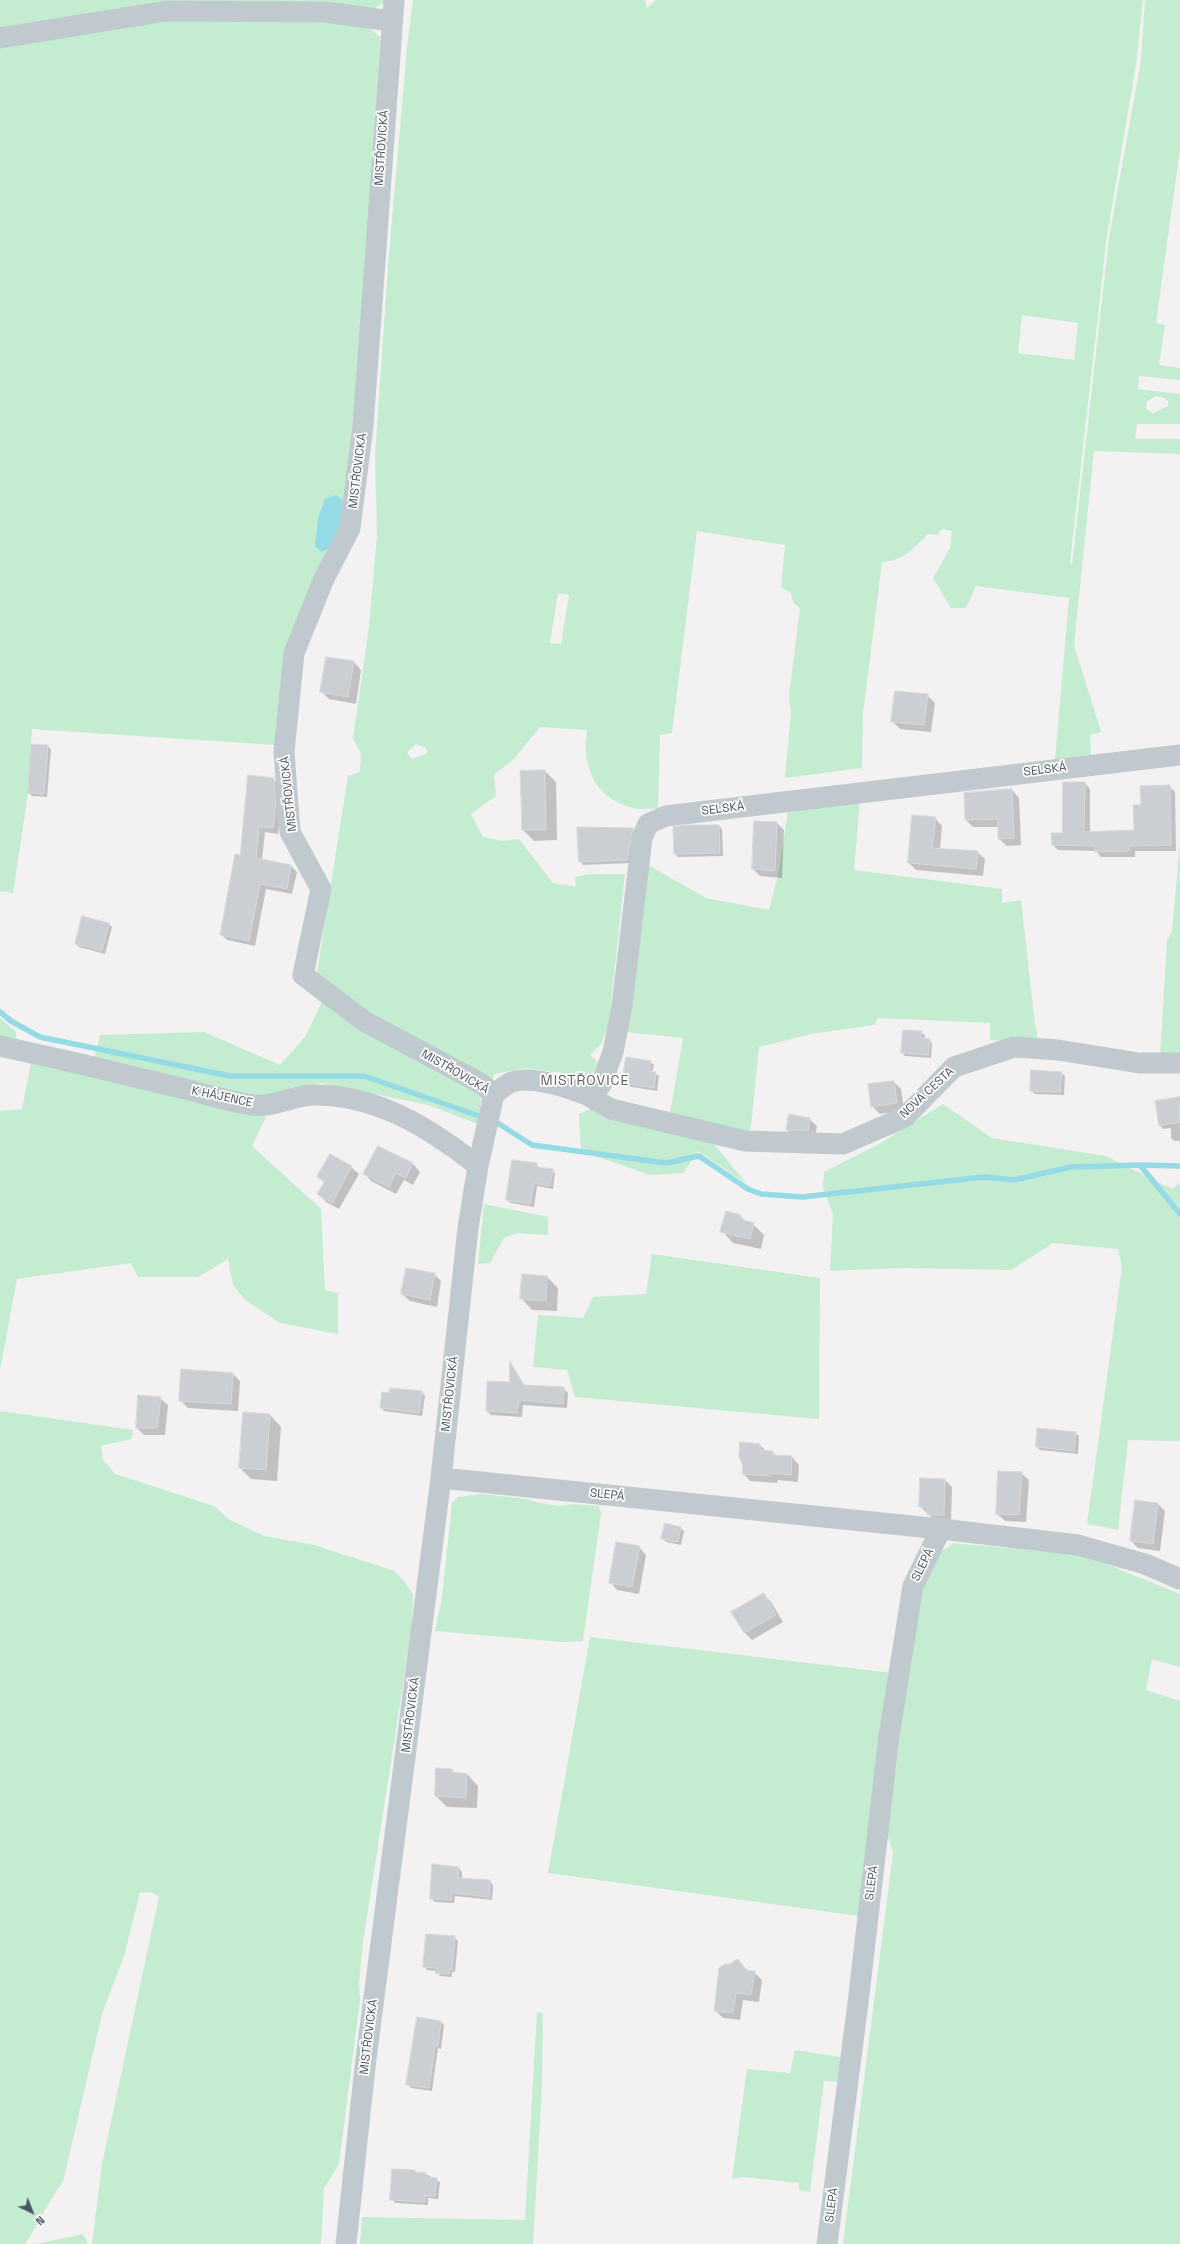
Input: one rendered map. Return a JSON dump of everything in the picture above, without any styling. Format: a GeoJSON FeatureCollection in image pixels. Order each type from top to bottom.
{"type":"FeatureCollection","features":[{"type":"Feature","properties":{"kind":"street","name":"MISTŘOVICKÁ"},"geometry":{"type":"LineString","coordinates":[[346,2244],[366,2059],[441,1478],[460,1295],[478,1166],[491,1110],[482,1084],[364,1021],[303,975],[321,889],[290,832],[285,744],[294,653],[323,580],[350,528],[363,426],[391,21],[394,0]]}},
{"type":"Feature","properties":{"kind":"street"},"geometry":{"type":"LineString","coordinates":[[0,38],[167,11],[325,12],[391,21]]}},
{"type":"Feature","properties":{"kind":"street","name":"SELSKÁ"},"geometry":{"type":"LineString","coordinates":[[587,1095],[601,1085],[613,1052],[622,1006],[642,838],[648,824],[673,815],[1180,755]]}},
{"type":"Feature","properties":{"kind":"street","name":"K HÁJENCE"},"geometry":{"type":"LineString","coordinates":[[0,1046],[76,1062],[254,1106],[311,1095],[336,1096],[376,1105],[415,1122],[448,1143],[478,1166]]}},
{"type":"Feature","properties":{"kind":"street","name":"NOVÁ CESTA"},"geometry":{"type":"LineString","coordinates":[[587,1095],[611,1109],[745,1141],[843,1144],[905,1118],[954,1067],[1014,1047],[1058,1050],[1138,1063],[1180,1062]]}},
{"type":"Feature","properties":{"kind":"street"},"geometry":{"type":"LineString","coordinates":[[491,1110],[512,1082],[537,1081],[564,1086],[587,1095]]}},
{"type":"Feature","properties":{"kind":"street","name":"SLEPÁ"},"geometry":{"type":"LineString","coordinates":[[441,1478],[1078,1545],[1145,1564],[1180,1579]]}},
{"type":"Feature","properties":{"kind":"street","name":"SLEPÁ"},"geometry":{"type":"LineString","coordinates":[[827,2244],[858,2003],[889,1736],[913,1586],[941,1530]]}},
{"type":"Feature","properties":{"kind":"green space"},"geometry":{"type":"Polygon","coordinates":[[[0,0],[389,0],[370,11],[323,7],[0,34],[0,0]]]}},
{"type":"Feature","properties":{"kind":"green space"},"geometry":{"type":"Polygon","coordinates":[[[413,0],[645,0],[647,8],[656,0],[1143,0],[1136,65],[1107,235],[1070,563],[1072,564],[1109,238],[1141,61],[1145,0],[1180,0],[1180,149],[1156,323],[1165,325],[1159,365],[1180,368],[1180,380],[1139,376],[1138,389],[1180,394],[1180,424],[1137,424],[1135,439],[1180,439],[1180,454],[1094,451],[1074,645],[1101,732],[1090,735],[1091,755],[1055,760],[1069,598],[976,586],[966,608],[951,608],[933,578],[950,548],[952,531],[942,529],[937,535],[928,534],[908,553],[896,559],[882,562],[863,714],[862,768],[785,778],[791,712],[789,696],[800,608],[793,602],[791,593],[781,587],[785,545],[697,531],[672,733],[660,735],[658,809],[636,809],[620,804],[600,789],[589,768],[586,756],[587,730],[540,727],[514,759],[494,775],[496,796],[471,814],[483,837],[502,841],[519,839],[553,883],[576,887],[575,877],[589,874],[625,874],[609,1021],[602,1043],[590,1055],[599,1063],[590,1077],[525,1068],[495,1074],[481,1099],[478,1124],[428,1105],[321,1083],[261,1098],[94,1059],[100,1035],[204,1032],[280,1065],[305,1037],[321,1004],[330,992],[317,973],[348,776],[360,772],[361,753],[353,739],[369,627],[377,535],[375,456],[388,266],[407,48],[413,0]],[[1022,315],[1018,353],[1074,360],[1078,323],[1022,315]],[[1157,396],[1147,401],[1146,409],[1153,413],[1168,406],[1168,401],[1165,398],[1157,396]],[[558,593],[550,643],[561,644],[569,595],[558,593]],[[416,744],[407,752],[412,759],[426,754],[427,751],[426,748],[416,744]]]}},
{"type":"Feature","properties":{"kind":"green space"},"geometry":{"type":"Polygon","coordinates":[[[138,18],[363,23],[380,37],[357,430],[335,545],[275,745],[32,729],[28,793],[13,893],[0,891],[0,43],[138,18]]]}},
{"type":"Feature","properties":{"kind":"green space"},"geometry":{"type":"Polygon","coordinates":[[[860,801],[854,870],[1002,889],[1002,903],[1021,900],[1035,1025],[1039,1042],[990,1040],[990,1023],[878,1018],[874,1025],[811,1034],[759,1047],[750,1136],[669,1119],[683,1038],[627,1032],[648,865],[706,898],[769,910],[779,871],[788,811],[860,801]]]}},
{"type":"Feature","properties":{"kind":"green space"},"geometry":{"type":"Polygon","coordinates":[[[1180,843],[1180,1056],[1160,1057],[1167,941],[1172,931],[1180,843]]]}},
{"type":"Feature","properties":{"kind":"green space"},"geometry":{"type":"Polygon","coordinates":[[[0,1018],[16,1032],[16,1041],[0,1038],[0,1018]]]}},
{"type":"Feature","properties":{"kind":"green space"},"geometry":{"type":"Polygon","coordinates":[[[31,1063],[266,1117],[252,1146],[321,1209],[325,1290],[338,1293],[338,1334],[280,1323],[244,1299],[233,1285],[228,1259],[198,1277],[138,1277],[131,1263],[17,1279],[0,1370],[0,1111],[22,1109],[31,1063]]]}},
{"type":"Feature","properties":{"kind":"green space"},"geometry":{"type":"Polygon","coordinates":[[[943,1104],[992,1138],[1106,1156],[1172,1189],[1180,1183],[1180,1441],[1128,1440],[1118,1530],[1087,1524],[1122,1267],[1118,1249],[1053,1243],[1011,1270],[903,1268],[830,1271],[833,1214],[823,1188],[824,1172],[879,1144],[943,1104]]]}},
{"type":"Feature","properties":{"kind":"green space"},"geometry":{"type":"Polygon","coordinates":[[[590,1109],[713,1143],[746,1183],[698,1151],[683,1173],[650,1175],[581,1151],[579,1114],[590,1109]]]}},
{"type":"Feature","properties":{"kind":"green space"},"geometry":{"type":"Polygon","coordinates":[[[484,1204],[548,1217],[548,1235],[518,1233],[504,1238],[490,1263],[478,1264],[484,1204]]]}},
{"type":"Feature","properties":{"kind":"green space"},"geometry":{"type":"Polygon","coordinates":[[[652,1254],[820,1278],[819,1419],[575,1397],[567,1370],[533,1367],[538,1315],[583,1318],[593,1297],[646,1294],[652,1254]]]}},
{"type":"Feature","properties":{"kind":"green space"},"geometry":{"type":"Polygon","coordinates":[[[0,1411],[133,1430],[131,1439],[101,1446],[103,1460],[115,1474],[214,1506],[230,1520],[264,1536],[314,1545],[395,1571],[413,1595],[412,1627],[363,1942],[359,1982],[360,2000],[339,2164],[324,2188],[321,2244],[92,2244],[102,2164],[159,1897],[151,1892],[140,1893],[124,1956],[102,2014],[63,2182],[25,2244],[0,2244],[0,1411]]]}},
{"type":"Feature","properties":{"kind":"green space"},"geometry":{"type":"Polygon","coordinates":[[[482,1494],[527,1499],[535,1502],[560,1506],[573,1504],[599,1506],[601,1514],[583,1641],[562,1642],[435,1631],[442,1597],[452,1503],[458,1497],[482,1494]]]}},
{"type":"Feature","properties":{"kind":"green space"},"geometry":{"type":"Polygon","coordinates":[[[953,1543],[1084,1555],[1180,1594],[1180,1667],[1152,1659],[1146,1690],[1180,1701],[1180,2244],[843,2244],[893,1853],[887,1834],[908,1673],[924,1582],[935,1557],[953,1543]]]}},
{"type":"Feature","properties":{"kind":"green space"},"geometry":{"type":"Polygon","coordinates":[[[590,1637],[892,1673],[859,1916],[548,1873],[590,1637]]]}},
{"type":"Feature","properties":{"kind":"green space"},"geometry":{"type":"Polygon","coordinates":[[[537,2012],[543,2013],[542,2086],[533,2244],[360,2244],[362,2217],[525,2220],[537,2012]]]}},
{"type":"Feature","properties":{"kind":"green space"},"geometry":{"type":"Polygon","coordinates":[[[795,2050],[841,2057],[838,2082],[824,2081],[810,2192],[799,2190],[799,2183],[743,2177],[732,2179],[747,2069],[790,2073],[795,2050]]]}},
{"type":"Feature","properties":{"kind":"green space"},"geometry":{"type":"Polygon","coordinates":[[[83,2234],[88,2244],[36,2244],[83,2234]]]}},
{"type":"Feature","properties":{"kind":"water"},"geometry":{"type":"Polygon","coordinates":[[[336,495],[345,502],[344,525],[335,542],[322,552],[315,546],[318,519],[325,499],[336,495]]]}},
{"type":"Feature","properties":{"kind":"building"},"geometry":{"type":"Polygon","coordinates":[[[326,657],[354,661],[348,697],[320,692],[326,657]]]}},
{"type":"Feature","properties":{"kind":"building"},"geometry":{"type":"Polygon","coordinates":[[[895,691],[928,694],[924,725],[891,722],[895,691]]]}},
{"type":"Feature","properties":{"kind":"building"},"geometry":{"type":"Polygon","coordinates":[[[31,744],[48,745],[44,794],[28,793],[31,744]]]}},
{"type":"Feature","properties":{"kind":"building"},"geometry":{"type":"Polygon","coordinates":[[[545,770],[546,830],[522,830],[520,771],[545,770]]]}},
{"type":"Feature","properties":{"kind":"building"},"geometry":{"type":"Polygon","coordinates":[[[248,775],[274,778],[276,804],[273,828],[259,827],[256,858],[291,865],[287,889],[260,884],[249,941],[220,935],[235,854],[240,855],[248,775]]]}},
{"type":"Feature","properties":{"kind":"building"},"geometry":{"type":"Polygon","coordinates":[[[1063,782],[1085,782],[1084,832],[1134,830],[1133,805],[1141,805],[1140,786],[1170,785],[1171,845],[1129,846],[1129,851],[1095,852],[1095,846],[1052,845],[1051,833],[1062,833],[1063,782]]]}},
{"type":"Feature","properties":{"kind":"building"},"geometry":{"type":"Polygon","coordinates":[[[1012,789],[1014,838],[998,839],[998,819],[965,820],[964,793],[1012,789]]]}},
{"type":"Feature","properties":{"kind":"building"},"geometry":{"type":"Polygon","coordinates":[[[912,815],[936,817],[932,848],[978,851],[976,869],[908,863],[912,815]]]}},
{"type":"Feature","properties":{"kind":"building"},"geometry":{"type":"Polygon","coordinates":[[[754,821],[777,822],[775,871],[752,869],[754,821]]]}},
{"type":"Feature","properties":{"kind":"building"},"geometry":{"type":"Polygon","coordinates":[[[688,825],[719,825],[720,853],[674,854],[673,827],[688,825]]]}},
{"type":"Feature","properties":{"kind":"building"},"geometry":{"type":"Polygon","coordinates":[[[577,827],[633,828],[627,860],[579,862],[577,827]]]}},
{"type":"Feature","properties":{"kind":"building"},"geometry":{"type":"Polygon","coordinates":[[[82,916],[109,923],[102,951],[75,944],[82,916]]]}},
{"type":"Feature","properties":{"kind":"building"},"geometry":{"type":"Polygon","coordinates":[[[903,1030],[922,1031],[921,1038],[930,1039],[928,1055],[901,1053],[903,1030]]]}},
{"type":"Feature","properties":{"kind":"building"},"geometry":{"type":"Polygon","coordinates":[[[626,1057],[651,1061],[649,1071],[656,1072],[654,1088],[622,1083],[626,1057]]]}},
{"type":"Feature","properties":{"kind":"building"},"geometry":{"type":"Polygon","coordinates":[[[1031,1070],[1062,1072],[1060,1092],[1030,1091],[1031,1070]]]}},
{"type":"Feature","properties":{"kind":"building"},"geometry":{"type":"Polygon","coordinates":[[[894,1081],[897,1103],[871,1107],[868,1084],[894,1081]]]}},
{"type":"Feature","properties":{"kind":"building"},"geometry":{"type":"Polygon","coordinates":[[[1180,1097],[1180,1122],[1159,1126],[1155,1101],[1180,1097]]]}},
{"type":"Feature","properties":{"kind":"building"},"geometry":{"type":"Polygon","coordinates":[[[789,1114],[810,1118],[808,1131],[786,1130],[789,1114]]]}},
{"type":"Feature","properties":{"kind":"building"},"geometry":{"type":"Polygon","coordinates":[[[378,1146],[413,1163],[406,1178],[396,1173],[389,1187],[363,1174],[378,1146]]]}},
{"type":"Feature","properties":{"kind":"building"},"geometry":{"type":"Polygon","coordinates":[[[330,1154],[352,1166],[332,1203],[317,1194],[325,1181],[317,1177],[330,1154]]]}},
{"type":"Feature","properties":{"kind":"building"},"geometry":{"type":"Polygon","coordinates":[[[512,1160],[537,1163],[536,1167],[553,1169],[550,1186],[534,1183],[530,1204],[506,1200],[512,1160]]]}},
{"type":"Feature","properties":{"kind":"building"},"geometry":{"type":"Polygon","coordinates":[[[726,1211],[741,1215],[740,1219],[754,1223],[750,1239],[720,1232],[726,1211]]]}},
{"type":"Feature","properties":{"kind":"building"},"geometry":{"type":"Polygon","coordinates":[[[406,1268],[435,1273],[430,1300],[401,1294],[406,1268]]]}},
{"type":"Feature","properties":{"kind":"building"},"geometry":{"type":"Polygon","coordinates":[[[522,1274],[547,1276],[546,1301],[520,1299],[522,1274]]]}},
{"type":"Feature","properties":{"kind":"building"},"geometry":{"type":"Polygon","coordinates":[[[510,1361],[523,1385],[564,1387],[563,1404],[519,1400],[517,1413],[486,1411],[487,1381],[509,1382],[510,1361]]]}},
{"type":"Feature","properties":{"kind":"building"},"geometry":{"type":"Polygon","coordinates":[[[181,1369],[233,1373],[231,1404],[179,1401],[181,1369]]]}},
{"type":"Feature","properties":{"kind":"building"},"geometry":{"type":"Polygon","coordinates":[[[390,1388],[422,1391],[419,1413],[380,1408],[382,1392],[389,1393],[390,1388]]]}},
{"type":"Feature","properties":{"kind":"building"},"geometry":{"type":"Polygon","coordinates":[[[138,1395],[161,1397],[157,1428],[136,1428],[138,1395]]]}},
{"type":"Feature","properties":{"kind":"building"},"geometry":{"type":"Polygon","coordinates":[[[243,1412],[270,1414],[266,1470],[239,1468],[243,1412]]]}},
{"type":"Feature","properties":{"kind":"building"},"geometry":{"type":"Polygon","coordinates":[[[1037,1428],[1076,1432],[1074,1451],[1036,1447],[1037,1428]]]}},
{"type":"Feature","properties":{"kind":"building"},"geometry":{"type":"Polygon","coordinates":[[[740,1442],[760,1444],[760,1450],[773,1451],[773,1455],[792,1456],[791,1475],[771,1473],[770,1476],[742,1474],[743,1466],[739,1457],[740,1442]]]}},
{"type":"Feature","properties":{"kind":"building"},"geometry":{"type":"Polygon","coordinates":[[[998,1471],[1022,1472],[1019,1515],[996,1514],[998,1471]]]}},
{"type":"Feature","properties":{"kind":"building"},"geometry":{"type":"Polygon","coordinates":[[[920,1478],[945,1479],[944,1515],[927,1515],[928,1507],[919,1507],[920,1478]]]}},
{"type":"Feature","properties":{"kind":"building"},"geometry":{"type":"Polygon","coordinates":[[[1135,1500],[1158,1503],[1153,1544],[1130,1541],[1135,1500]]]}},
{"type":"Feature","properties":{"kind":"building"},"geometry":{"type":"Polygon","coordinates":[[[665,1523],[681,1527],[678,1542],[661,1539],[665,1523]]]}},
{"type":"Feature","properties":{"kind":"building"},"geometry":{"type":"Polygon","coordinates":[[[616,1542],[640,1546],[632,1587],[609,1583],[616,1542]]]}},
{"type":"Feature","properties":{"kind":"building"},"geometry":{"type":"Polygon","coordinates":[[[764,1593],[776,1615],[744,1633],[731,1612],[764,1593]]]}},
{"type":"Feature","properties":{"kind":"building"},"geometry":{"type":"Polygon","coordinates":[[[436,1768],[452,1769],[452,1772],[467,1774],[466,1798],[435,1796],[436,1768]]]}},
{"type":"Feature","properties":{"kind":"building"},"geometry":{"type":"Polygon","coordinates":[[[432,1864],[459,1867],[458,1878],[490,1880],[489,1897],[452,1893],[451,1900],[430,1899],[432,1864]]]}},
{"type":"Feature","properties":{"kind":"building"},"geometry":{"type":"Polygon","coordinates":[[[426,1934],[455,1936],[452,1970],[449,1969],[449,1974],[435,1973],[436,1968],[423,1967],[426,1934]]]}},
{"type":"Feature","properties":{"kind":"building"},"geometry":{"type":"Polygon","coordinates":[[[738,1959],[746,1970],[755,1971],[751,1995],[736,1993],[733,2013],[714,2011],[719,1968],[738,1959]]]}},
{"type":"Feature","properties":{"kind":"building"},"geometry":{"type":"Polygon","coordinates":[[[417,2017],[441,2021],[438,2046],[435,2045],[429,2088],[406,2085],[417,2017]]]}},
{"type":"Feature","properties":{"kind":"building"},"geometry":{"type":"Polygon","coordinates":[[[392,2169],[415,2170],[415,2172],[426,2173],[426,2177],[437,2178],[435,2196],[425,2196],[425,2202],[390,2200],[392,2169]]]}},
{"type":"Feature","properties":{"kind":"waterway"},"geometry":{"type":"LineString","coordinates":[[0,1012],[11,1021],[40,1037],[230,1076],[364,1076],[485,1118]]}},
{"type":"Feature","properties":{"kind":"waterway"},"geometry":{"type":"LineString","coordinates":[[493,1120],[532,1145],[666,1163],[699,1156],[748,1189],[761,1194],[802,1197],[984,1177],[1014,1180],[1071,1167],[1140,1165],[1180,1214]]}},
{"type":"Feature","properties":{"kind":"waterway"},"geometry":{"type":"LineString","coordinates":[[1140,1165],[1180,1166]]}},
{"type":"Feature","properties":{"kind":"district","name":"MISTŘOVICE"},"geometry":{"type":"Point","coordinates":[585,1081]}}]}
